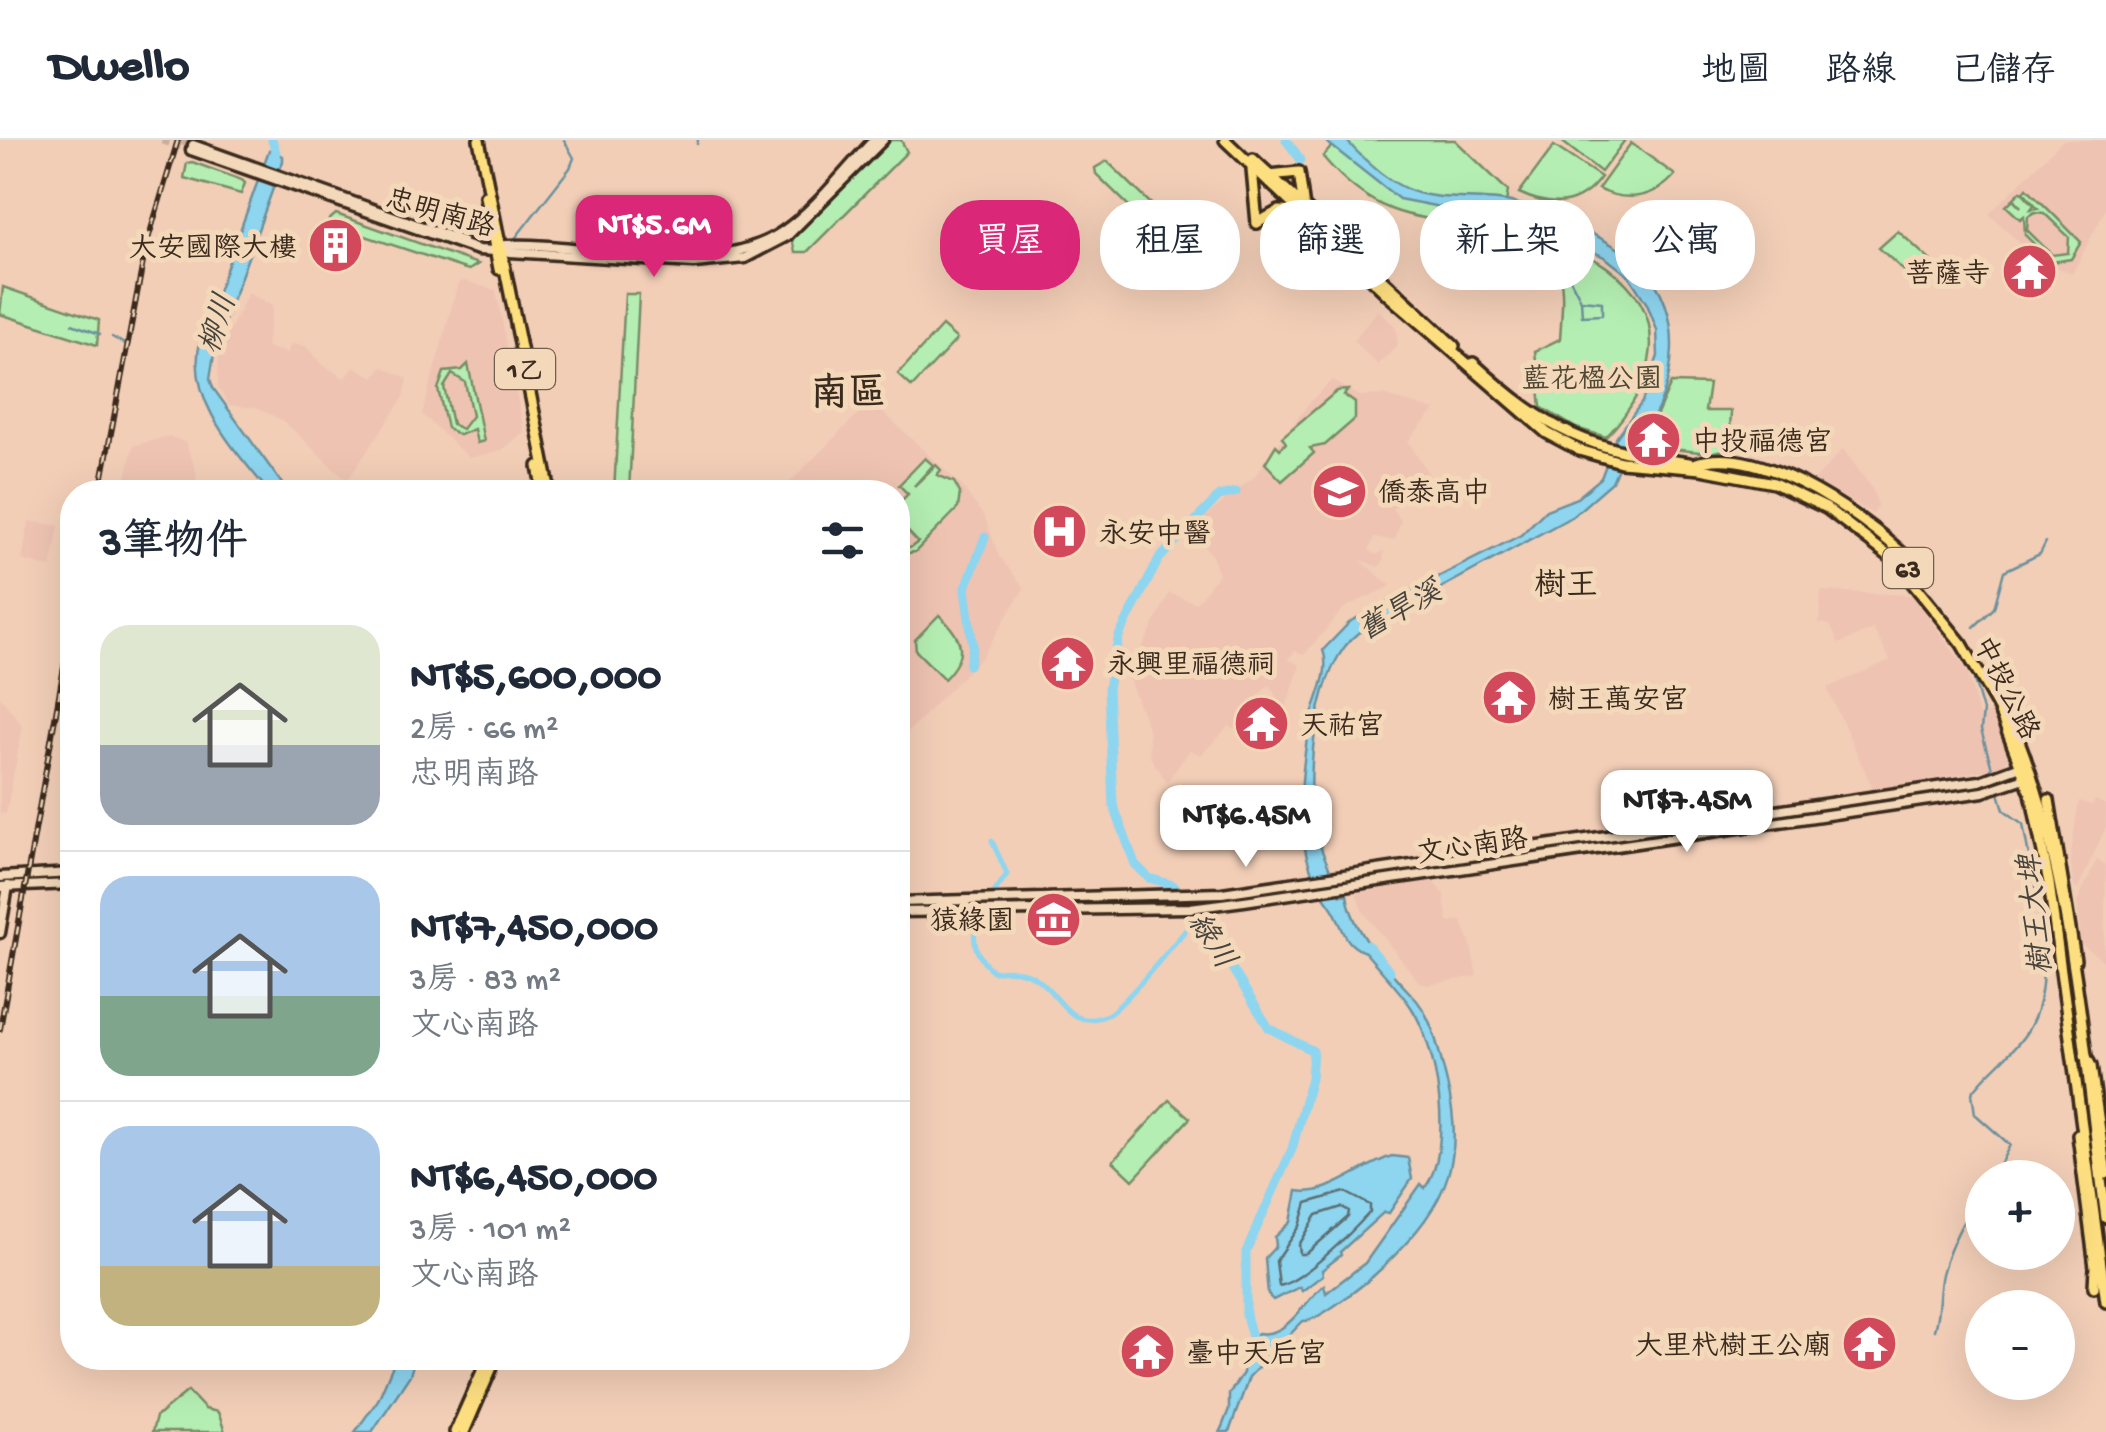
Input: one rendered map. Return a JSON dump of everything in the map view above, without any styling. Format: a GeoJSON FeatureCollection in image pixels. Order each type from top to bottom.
{"type":"FeatureCollection","features":[{"type":"Feature","properties":{"kind":"main road","name":"1乙"},"geometry":{"type":"LineString","coordinates":[[476,140],[544,480]]}},
{"type":"Feature","properties":{"kind":"main road","name":"忠明南路"},"geometry":{"type":"LineString","coordinates":[[498,249],[696,256],[740,251],[785,230],[874,140]]}},
{"type":"Feature","properties":{"kind":"main road","name":"忠明南路"},"geometry":{"type":"LineString","coordinates":[[192,148],[463,246],[694,263],[745,258],[794,232],[883,140]]}},
{"type":"Feature","properties":{"kind":"main road","name":"63"},"geometry":{"type":"LineString","coordinates":[[1225,140],[1290,200]]}},
{"type":"Feature","properties":{"kind":"main road","name":"63"},"geometry":{"type":"LineString","coordinates":[[1233,140],[1292,200]]}},
{"type":"Feature","properties":{"kind":"main road"},"geometry":{"type":"LineString","coordinates":[[1251,166],[1257,223],[1260,222]]}},
{"type":"Feature","properties":{"kind":"main road"},"geometry":{"type":"LineString","coordinates":[[1269,175],[1299,172],[1300,200]]}},
{"type":"Feature","properties":{"kind":"main road","name":"63"},"geometry":{"type":"LineString","coordinates":[[1388,290],[1491,384]]}},
{"type":"Feature","properties":{"kind":"main road","name":"中投公路"},"geometry":{"type":"LineString","coordinates":[[1491,384],[1566,436],[1609,450],[1778,480],[1831,504],[1893,552],[1966,638],[2024,748],[2059,887],[2072,1067],[2087,1116],[2106,1218]]}},
{"type":"Feature","properties":{"kind":"main road","name":"中投公路"},"geometry":{"type":"LineString","coordinates":[[1491,384],[1563,443],[1621,462],[1701,469],[1774,483],[1826,508],[1893,560],[1962,644],[1997,704],[2031,793],[2069,994],[2080,1023],[2106,1302]]}},
{"type":"Feature","properties":{"kind":"main road"},"geometry":{"type":"LineString","coordinates":[[1694,464],[1732,463],[1791,478],[1858,514],[1890,539],[1920,571]]}},
{"type":"Feature","properties":{"kind":"main road"},"geometry":{"type":"LineString","coordinates":[[1660,467],[1772,490],[1846,524],[1891,562],[1906,582]]}},
{"type":"Feature","properties":{"kind":"main road","name":"文心南路"},"geometry":{"type":"LineString","coordinates":[[910,902],[1190,896],[1980,781],[2018,767]]}},
{"type":"Feature","properties":{"kind":"main road","name":"文心南路"},"geometry":{"type":"LineString","coordinates":[[910,912],[1190,908],[1982,792],[2022,778]]}},
{"type":"Feature","properties":{"kind":"main road"},"geometry":{"type":"LineString","coordinates":[[2049,800],[2064,873],[2080,1023]]}},
{"type":"Feature","properties":{"kind":"main road"},"geometry":{"type":"LineString","coordinates":[[2030,811],[2067,1024]]}},
{"type":"Feature","properties":{"kind":"main road"},"geometry":{"type":"LineString","coordinates":[[3,884],[60,875]]}},
{"type":"Feature","properties":{"kind":"main road"},"geometry":{"type":"LineString","coordinates":[[3,884],[60,884]]}},
{"type":"Feature","properties":{"kind":"main road"},"geometry":{"type":"LineString","coordinates":[[0,933],[3,884]]}},
{"type":"Feature","properties":{"kind":"main road"},"geometry":{"type":"LineString","coordinates":[[2082,1050],[2091,1066],[2106,1174]]}},
{"type":"Feature","properties":{"kind":"main road"},"geometry":{"type":"LineString","coordinates":[[2072,1067],[2094,1287]]}},
{"type":"Feature","properties":{"kind":"main road"},"geometry":{"type":"LineString","coordinates":[[455,1432],[483,1370]]}},
{"type":"Feature","properties":{"kind":"main road"},"geometry":{"type":"LineString","coordinates":[[464,1432],[491,1370]]}},
{"type":"Feature","properties":{"kind":"shaded area"},"geometry":{"type":"Polygon","coordinates":[[[2063,140],[2106,140],[2106,209],[2072,274],[2036,258],[1989,214],[2063,140]]]}},
{"type":"Feature","properties":{"kind":"shaded area"},"geometry":{"type":"Polygon","coordinates":[[[464,281],[496,290],[524,432],[502,450],[469,458],[422,414],[458,284],[464,281]]]}},
{"type":"Feature","properties":{"kind":"shaded area"},"geometry":{"type":"Polygon","coordinates":[[[248,293],[273,306],[266,347],[288,353],[290,344],[306,346],[320,363],[344,378],[355,367],[374,377],[383,367],[408,379],[404,397],[346,480],[284,421],[256,408],[229,405],[218,387],[219,353],[248,293]]]}},
{"type":"Feature","properties":{"kind":"shaded area"},"geometry":{"type":"Polygon","coordinates":[[[1378,310],[1396,327],[1398,346],[1378,365],[1353,341],[1378,310]]]}},
{"type":"Feature","properties":{"kind":"shaded area"},"geometry":{"type":"Polygon","coordinates":[[[1332,380],[1359,396],[1383,395],[1435,410],[1408,441],[1432,479],[1392,509],[1401,520],[1395,540],[1374,538],[1369,550],[1376,555],[1384,551],[1383,562],[1378,567],[1360,560],[1391,586],[1344,608],[1304,655],[1295,651],[1288,659],[1300,665],[1284,713],[1268,713],[1278,700],[1269,685],[1249,704],[1234,729],[1229,726],[1201,755],[1190,750],[1167,782],[1150,757],[1148,728],[1128,677],[1169,593],[1196,603],[1219,574],[1211,554],[1190,529],[1255,476],[1309,403],[1332,380]]]}},
{"type":"Feature","properties":{"kind":"shaded area"},"geometry":{"type":"Polygon","coordinates":[[[871,401],[962,486],[985,518],[999,556],[1024,588],[982,657],[910,730],[910,480],[792,480],[871,401]]]}},
{"type":"Feature","properties":{"kind":"shaded area"},"geometry":{"type":"Polygon","coordinates":[[[169,436],[185,442],[196,480],[126,480],[133,446],[169,436]]]}},
{"type":"Feature","properties":{"kind":"shaded area"},"geometry":{"type":"Polygon","coordinates":[[[1843,449],[1872,488],[1878,504],[1873,514],[1815,480],[1843,449]]]}},
{"type":"Feature","properties":{"kind":"shaded area"},"geometry":{"type":"Polygon","coordinates":[[[29,521],[59,526],[51,568],[22,560],[29,521]]]}},
{"type":"Feature","properties":{"kind":"shaded area"},"geometry":{"type":"Polygon","coordinates":[[[1821,591],[1912,595],[1967,670],[1979,715],[1991,712],[2009,756],[2003,767],[1873,789],[1827,688],[1890,660],[1873,629],[1839,644],[1830,625],[1819,623],[1821,591]]]}},
{"type":"Feature","properties":{"kind":"shaded area"},"geometry":{"type":"Polygon","coordinates":[[[0,697],[23,726],[6,814],[0,813],[0,697]]]}},
{"type":"Feature","properties":{"kind":"shaded area"},"geometry":{"type":"Polygon","coordinates":[[[2096,800],[2106,805],[2106,827],[2078,888],[2074,887],[2070,859],[2079,801],[2092,805],[2096,800]]]}},
{"type":"Feature","properties":{"kind":"shaded area"},"geometry":{"type":"Polygon","coordinates":[[[2097,859],[2106,865],[2104,961],[2081,944],[2077,902],[2097,859]]]}},
{"type":"Feature","properties":{"kind":"shaded area"},"geometry":{"type":"Polygon","coordinates":[[[1432,880],[1444,895],[1448,922],[1461,920],[1477,976],[1428,985],[1419,982],[1362,910],[1356,893],[1432,880]]]}},
{"type":"Feature","properties":{"kind":"green space"},"geometry":{"type":"Polygon","coordinates":[[[891,140],[901,140],[907,152],[807,252],[795,252],[792,239],[891,140]]]}},
{"type":"Feature","properties":{"kind":"green space"},"geometry":{"type":"Polygon","coordinates":[[[1337,140],[1455,140],[1508,191],[1506,200],[1420,200],[1420,217],[1400,212],[1400,200],[1373,200],[1364,195],[1323,157],[1337,140]]]}},
{"type":"Feature","properties":{"kind":"green space"},"geometry":{"type":"Polygon","coordinates":[[[1560,140],[1625,140],[1601,172],[1560,140]]]}},
{"type":"Feature","properties":{"kind":"green space"},"geometry":{"type":"Polygon","coordinates":[[[1631,143],[1675,175],[1658,189],[1640,196],[1619,196],[1598,189],[1631,143]]]}},
{"type":"Feature","properties":{"kind":"green space"},"geometry":{"type":"Polygon","coordinates":[[[1554,146],[1601,177],[1574,200],[1539,200],[1519,193],[1554,146]]]}},
{"type":"Feature","properties":{"kind":"green space"},"geometry":{"type":"Polygon","coordinates":[[[1107,161],[1147,200],[1123,200],[1096,174],[1095,168],[1107,161]]]}},
{"type":"Feature","properties":{"kind":"green space"},"geometry":{"type":"Polygon","coordinates":[[[187,163],[242,180],[245,183],[241,194],[184,178],[187,163]]]}},
{"type":"Feature","properties":{"kind":"green space"},"geometry":{"type":"Polygon","coordinates":[[[2027,188],[2081,242],[2071,259],[2052,262],[2025,235],[2024,216],[2020,219],[2006,206],[2013,199],[2021,207],[2014,198],[2021,191],[2034,205],[2031,209],[2038,208],[2024,192],[2027,188]],[[2044,213],[2028,216],[2027,230],[2052,255],[2068,253],[2069,237],[2044,213]]]}},
{"type":"Feature","properties":{"kind":"green space"},"geometry":{"type":"Polygon","coordinates":[[[336,214],[478,264],[469,270],[332,225],[329,220],[336,214]]]}},
{"type":"Feature","properties":{"kind":"green space"},"geometry":{"type":"Polygon","coordinates":[[[1898,231],[1930,260],[1913,279],[1879,248],[1898,231]]]}},
{"type":"Feature","properties":{"kind":"green space","name":"藍花楹公園"},"geometry":{"type":"Polygon","coordinates":[[[1595,261],[1615,274],[1615,290],[1631,290],[1643,307],[1650,329],[1646,374],[1623,417],[1606,437],[1576,428],[1541,407],[1535,351],[1560,339],[1562,290],[1595,290],[1595,261]]]}},
{"type":"Feature","properties":{"kind":"green space"},"geometry":{"type":"Polygon","coordinates":[[[3,287],[99,320],[97,345],[0,314],[3,287]]]}},
{"type":"Feature","properties":{"kind":"green space"},"geometry":{"type":"Polygon","coordinates":[[[625,294],[639,294],[630,480],[615,480],[625,294]]]}},
{"type":"Feature","properties":{"kind":"green space"},"geometry":{"type":"Polygon","coordinates":[[[942,326],[957,339],[912,387],[898,374],[942,326]]]}},
{"type":"Feature","properties":{"kind":"green space"},"geometry":{"type":"Polygon","coordinates":[[[468,364],[484,441],[477,443],[474,429],[459,435],[447,428],[438,389],[444,372],[462,370],[468,364]],[[452,374],[444,387],[452,424],[462,429],[472,416],[465,382],[452,374]]]}},
{"type":"Feature","properties":{"kind":"green space"},"geometry":{"type":"Polygon","coordinates":[[[1671,383],[1709,384],[1705,411],[1731,411],[1729,449],[1709,453],[1643,446],[1671,383]]]}},
{"type":"Feature","properties":{"kind":"green space"},"geometry":{"type":"Polygon","coordinates":[[[1348,390],[1344,395],[1355,403],[1355,419],[1325,445],[1310,448],[1314,453],[1282,481],[1265,463],[1276,445],[1280,449],[1286,443],[1282,437],[1337,391],[1348,390]]]}},
{"type":"Feature","properties":{"kind":"green space"},"geometry":{"type":"Polygon","coordinates":[[[925,458],[933,465],[914,486],[936,465],[941,470],[937,475],[954,482],[960,493],[958,508],[910,553],[918,542],[910,534],[910,480],[904,480],[925,458]]]}},
{"type":"Feature","properties":{"kind":"green space"},"geometry":{"type":"Polygon","coordinates":[[[939,615],[960,646],[957,662],[944,679],[916,651],[915,640],[939,615]]]}},
{"type":"Feature","properties":{"kind":"green space"},"geometry":{"type":"Polygon","coordinates":[[[1169,1100],[1190,1118],[1133,1180],[1113,1161],[1169,1100]]]}},
{"type":"Feature","properties":{"kind":"green space"},"geometry":{"type":"Polygon","coordinates":[[[188,1391],[205,1409],[218,1412],[225,1432],[152,1432],[156,1417],[188,1391]]]}},
{"type":"Feature","properties":{"kind":"water","name":"舊旱溪"},"geometry":{"type":"Polygon","coordinates":[[[1324,140],[1346,140],[1376,170],[1412,191],[1494,200],[1420,200],[1420,203],[1399,199],[1324,140]]]}},
{"type":"Feature","properties":{"kind":"water"},"geometry":{"type":"Polygon","coordinates":[[[269,150],[283,156],[283,161],[215,348],[210,379],[279,480],[260,480],[217,423],[200,384],[200,342],[269,150]]]}},
{"type":"Feature","properties":{"kind":"water","name":"舊旱溪"},"geometry":{"type":"Polygon","coordinates":[[[1595,236],[1615,247],[1615,265],[1595,253],[1595,236]]]}},
{"type":"Feature","properties":{"kind":"water","name":"舊旱溪"},"geometry":{"type":"Polygon","coordinates":[[[1638,290],[1659,290],[1671,327],[1669,373],[1654,417],[1642,436],[1638,428],[1633,433],[1612,482],[1573,516],[1358,633],[1343,649],[1332,670],[1323,694],[1313,748],[1316,831],[1341,895],[1347,894],[1355,921],[1381,961],[1418,1001],[1431,1027],[1450,1096],[1453,1151],[1439,1198],[1406,1243],[1344,1299],[1303,1321],[1249,1377],[1229,1432],[1220,1432],[1229,1409],[1229,1394],[1243,1373],[1244,1345],[1258,1333],[1269,1333],[1287,1324],[1324,1285],[1326,1293],[1365,1263],[1421,1184],[1425,1188],[1439,1148],[1439,1098],[1421,1025],[1395,986],[1347,938],[1309,864],[1301,796],[1309,726],[1324,678],[1323,650],[1351,621],[1521,535],[1546,510],[1577,498],[1601,478],[1616,438],[1642,402],[1658,356],[1657,330],[1638,290]]]}},
{"type":"Feature","properties":{"kind":"water"},"geometry":{"type":"Polygon","coordinates":[[[1392,1156],[1408,1158],[1412,1179],[1389,1213],[1384,1212],[1322,1270],[1323,1275],[1302,1291],[1300,1287],[1273,1300],[1268,1295],[1265,1258],[1276,1246],[1275,1237],[1291,1222],[1297,1191],[1320,1190],[1392,1156]]]}},
{"type":"Feature","properties":{"kind":"water"},"geometry":{"type":"Polygon","coordinates":[[[391,1370],[411,1370],[372,1432],[355,1432],[378,1400],[391,1370]]]}},
{"type":"Feature","properties":{"kind":"waterway","name":"柳川"},"geometry":{"type":"LineString","coordinates":[[272,140],[276,152],[273,161]]}},
{"type":"Feature","properties":{"kind":"waterway"},"geometry":{"type":"LineString","coordinates":[[513,241],[570,168],[574,158],[564,140]]}},
{"type":"Feature","properties":{"kind":"waterway"},"geometry":{"type":"LineString","coordinates":[[697,144],[698,140]]}},
{"type":"Feature","properties":{"kind":"waterway","name":"綠川"},"geometry":{"type":"LineString","coordinates":[[1286,140],[1301,160]]}},
{"type":"Feature","properties":{"kind":"waterway"},"geometry":{"type":"LineString","coordinates":[[1576,290],[1581,300]]}},
{"type":"Feature","properties":{"kind":"waterway"},"geometry":{"type":"LineString","coordinates":[[1581,300],[1602,302],[1602,315],[1582,316],[1581,300]]}},
{"type":"Feature","properties":{"kind":"waterway"},"geometry":{"type":"LineString","coordinates":[[72,324],[100,334]]}},
{"type":"Feature","properties":{"kind":"waterway"},"geometry":{"type":"LineString","coordinates":[[112,337],[130,347]]}},
{"type":"Feature","properties":{"kind":"waterway","name":"舊旱溪"},"geometry":{"type":"LineString","coordinates":[[1624,456],[1644,422]]}},
{"type":"Feature","properties":{"kind":"waterway","name":"綠川"},"geometry":{"type":"LineString","coordinates":[[1236,492],[1219,496],[1159,559],[1119,636],[1108,688],[1113,804],[1135,864],[1149,878],[1173,885],[1197,912],[1269,1028],[1313,1051],[1311,1078],[1292,1149],[1246,1252],[1246,1315],[1255,1348]]}},
{"type":"Feature","properties":{"kind":"waterway"},"geometry":{"type":"LineString","coordinates":[[969,665],[973,646],[965,590],[985,537]]}},
{"type":"Feature","properties":{"kind":"waterway","name":"樹王大埤"},"geometry":{"type":"LineString","coordinates":[[1974,627],[1994,608],[2004,571],[2040,554],[2046,542]]}},
{"type":"Feature","properties":{"kind":"waterway","name":"樹王大埤"},"geometry":{"type":"LineString","coordinates":[[1974,680],[1983,711],[1981,730],[2004,810],[2023,824],[2043,957],[2042,984],[2028,1030],[1972,1093],[1975,1114],[2010,1145],[2002,1160]]}},
{"type":"Feature","properties":{"kind":"waterway"},"geometry":{"type":"LineString","coordinates":[[992,841],[1007,874],[982,911],[974,935],[976,948],[994,972],[1016,971],[1033,976],[1076,1016],[1089,1019],[1115,1009],[1198,916]]}},
{"type":"Feature","properties":{"kind":"waterway","name":"舊旱溪"},"geometry":{"type":"LineString","coordinates":[[1368,945],[1390,972]]}},
{"type":"Feature","properties":{"kind":"waterway","name":"樹王大埤"},"geometry":{"type":"LineString","coordinates":[[1934,1330],[1945,1263],[1965,1220]]}},
{"type":"Feature","properties":{"kind":"tunnel"},"geometry":{"type":"LineString","coordinates":[[162,140],[191,150]]}},
{"type":"Feature","properties":{"kind":"tunnel"},"geometry":{"type":"LineString","coordinates":[[179,140],[193,145]]}},
{"type":"Feature","properties":{"kind":"railway"},"geometry":{"type":"LineString","coordinates":[[102,480],[146,246],[178,140]]}},
{"type":"Feature","properties":{"kind":"railway"},"geometry":{"type":"LineString","coordinates":[[0,1029],[60,690]]}},
{"type":"Feature","properties":{"kind":"place","name":"大安國際大樓"},"geometry":{"type":"Point","coordinates":[336,246]}},
{"type":"Feature","properties":{"kind":"place","name":"菩薩寺"},"geometry":{"type":"Point","coordinates":[2029,272]}},
{"type":"Feature","properties":{"kind":"place","name":"中投福德宮"},"geometry":{"type":"Point","coordinates":[1653,440]}},
{"type":"Feature","properties":{"kind":"place","name":"僑泰高中"},"geometry":{"type":"Point","coordinates":[1339,491]}},
{"type":"Feature","properties":{"kind":"place","name":"永安中醫"},"geometry":{"type":"Point","coordinates":[1060,532]}},
{"type":"Feature","properties":{"kind":"place","name":"永興里福德祠"},"geometry":{"type":"Point","coordinates":[1068,663]}},
{"type":"Feature","properties":{"kind":"place","name":"樹王萬安宮"},"geometry":{"type":"Point","coordinates":[1509,698]}},
{"type":"Feature","properties":{"kind":"place","name":"天祐宮"},"geometry":{"type":"Point","coordinates":[1261,724]}},
{"type":"Feature","properties":{"kind":"place","name":"猿緣園"},"geometry":{"type":"Point","coordinates":[1053,919]}},
{"type":"Feature","properties":{"kind":"place","name":"大里杙樹王公廟"},"geometry":{"type":"Point","coordinates":[1870,1344]}},
{"type":"Feature","properties":{"kind":"place","name":"臺中天后宮"},"geometry":{"type":"Point","coordinates":[1147,1352]}},
{"type":"Feature","properties":{"kind":"district","name":"南區"},"geometry":{"type":"Point","coordinates":[848,391]}},
{"type":"Feature","properties":{"kind":"district","name":"樹王"},"geometry":{"type":"Point","coordinates":[1566,583]}}]}
